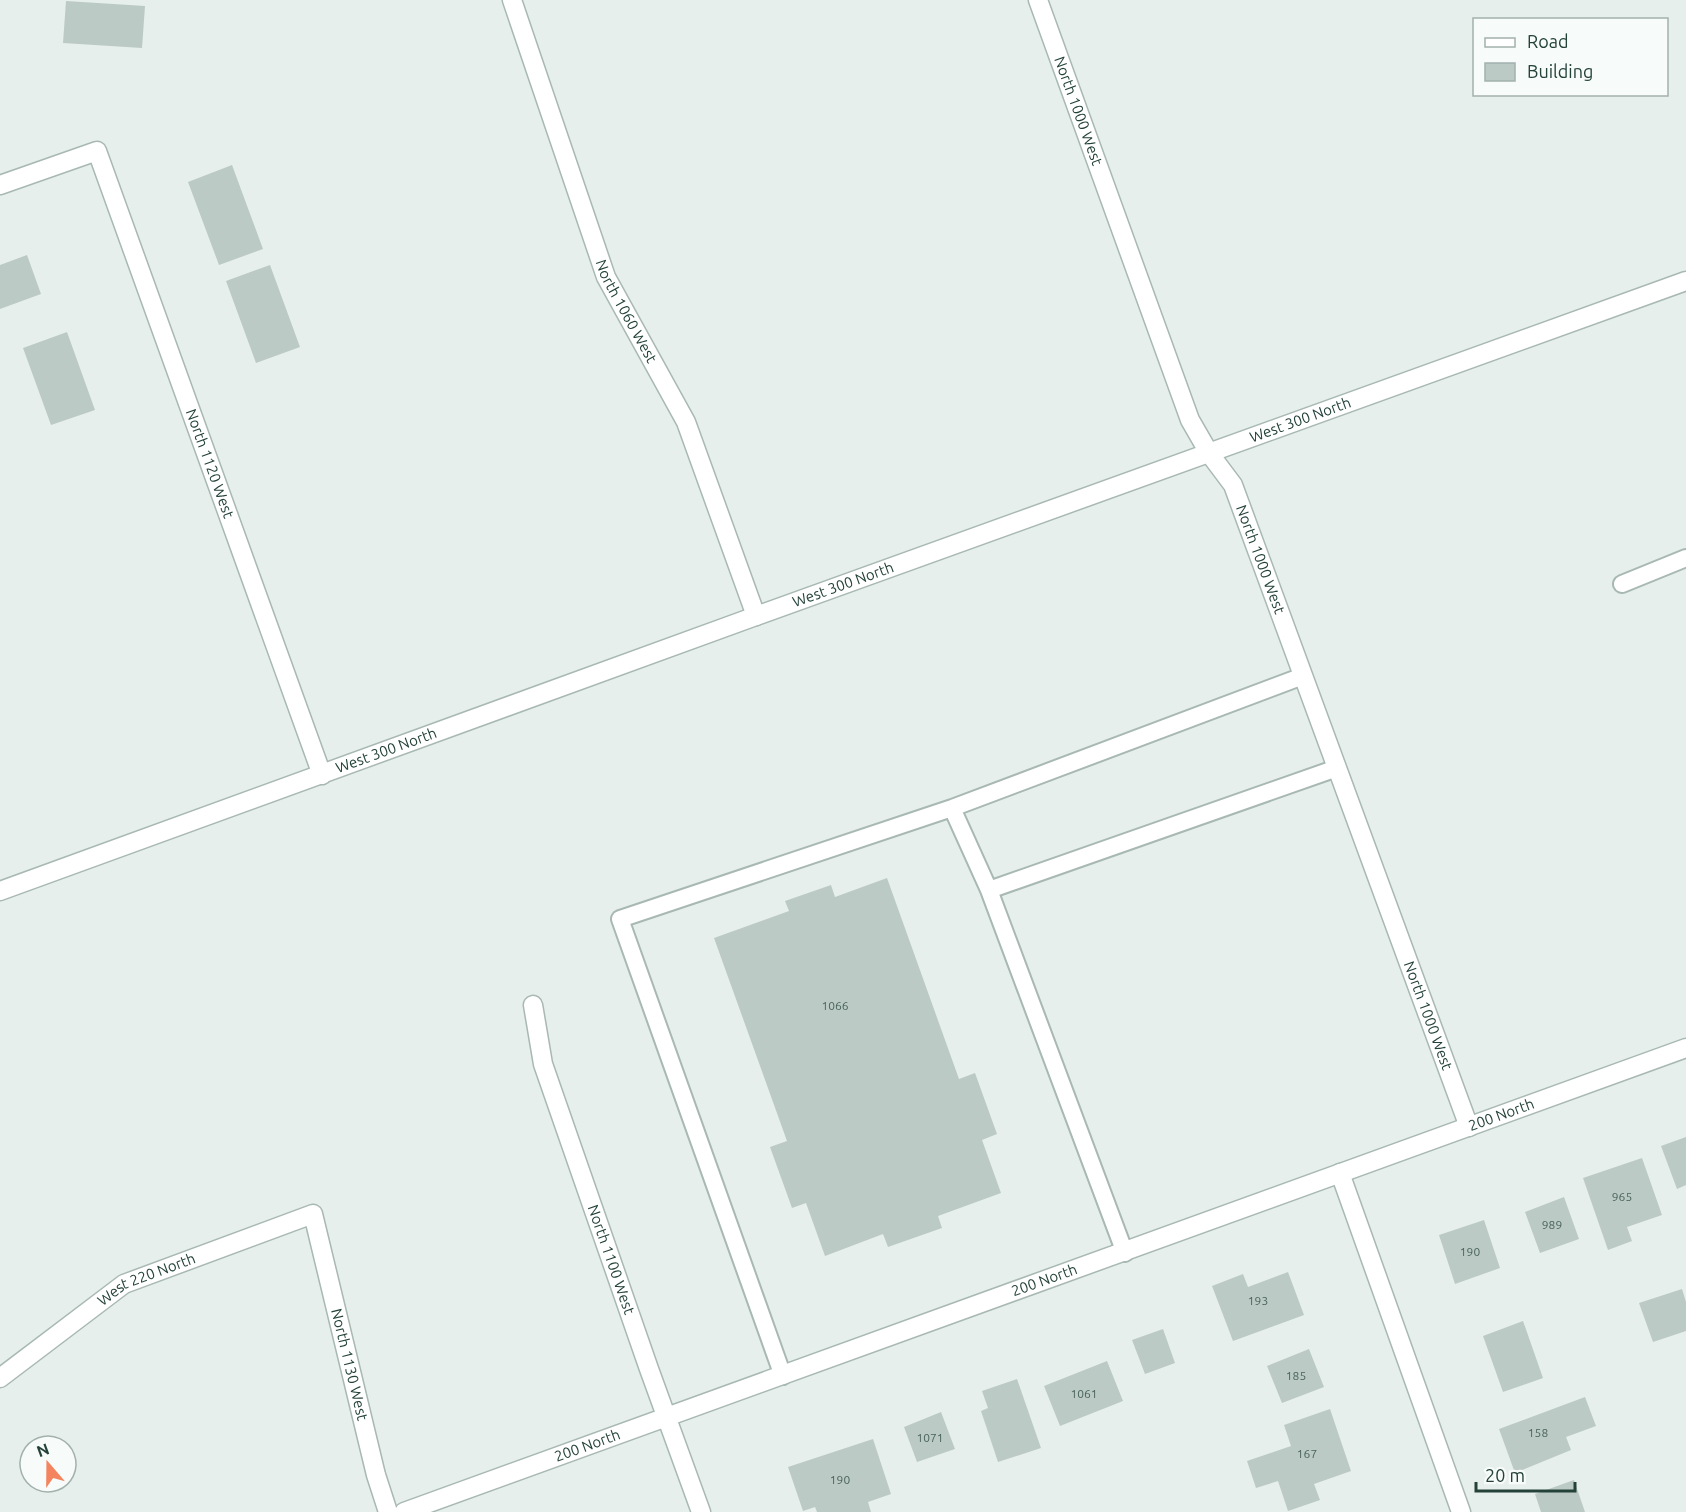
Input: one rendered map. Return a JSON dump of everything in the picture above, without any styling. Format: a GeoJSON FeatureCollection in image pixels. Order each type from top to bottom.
{"type":"FeatureCollection","features":[{"type":"Feature","properties":{"kind":"street","name":"North 1060 West"},"geometry":{"type":"LineString","coordinates":[[512,0],[606,277],[686,423],[756,616]]}},
{"type":"Feature","properties":{"kind":"street","name":"North 1000 West"},"geometry":{"type":"LineString","coordinates":[[1038,0],[1190,420],[1209,453],[1233,484],[1468,1127]]}},
{"type":"Feature","properties":{"kind":"street","name":"North 1120 West"},"geometry":{"type":"LineString","coordinates":[[0,185],[97,151],[322,775]]}},
{"type":"Feature","properties":{"kind":"street","name":"West 300 North"},"geometry":{"type":"LineString","coordinates":[[0,891],[1686,281]]}},
{"type":"Feature","properties":{"kind":"street","name":"North 1100 West"},"geometry":{"type":"LineString","coordinates":[[533,1005],[543,1064],[701,1512]]}},
{"type":"Feature","properties":{"kind":"street","name":"200 North"},"geometry":{"type":"LineString","coordinates":[[404,1512],[1686,1048]]}},
{"type":"Feature","properties":{"kind":"street"},"geometry":{"type":"LineString","coordinates":[[1340,1173],[1461,1512]]}},
{"type":"Feature","properties":{"kind":"street","name":"West 220 North"},"geometry":{"type":"LineString","coordinates":[[0,1378],[124,1284],[313,1214]]}},
{"type":"Feature","properties":{"kind":"street","name":"North 1130 West"},"geometry":{"type":"LineString","coordinates":[[313,1214],[376,1475],[388,1512]]}},
{"type":"Feature","properties":{"kind":"lane"},"geometry":{"type":"LineString","coordinates":[[1622,584],[1686,558]]}},
{"type":"Feature","properties":{"kind":"lane"},"geometry":{"type":"LineString","coordinates":[[783,1376],[620,919],[952,808],[1303,676]]}},
{"type":"Feature","properties":{"kind":"lane"},"geometry":{"type":"LineString","coordinates":[[988,890],[1337,768]]}},
{"type":"Feature","properties":{"kind":"lane"},"geometry":{"type":"LineString","coordinates":[[952,808],[988,890],[1125,1252]]}},
{"type":"Feature","properties":{"kind":"building"},"geometry":{"type":"Polygon","coordinates":[[[66,1],[145,6],[142,48],[63,43],[66,1]]]}},
{"type":"Feature","properties":{"kind":"building"},"geometry":{"type":"Polygon","coordinates":[[[232,165],[263,249],[219,265],[188,182],[232,165]]]}},
{"type":"Feature","properties":{"kind":"building"},"geometry":{"type":"Polygon","coordinates":[[[27,255],[41,294],[0,309],[0,265],[27,255]]]}},
{"type":"Feature","properties":{"kind":"building"},"geometry":{"type":"Polygon","coordinates":[[[270,265],[300,347],[256,363],[226,281],[270,265]]]}},
{"type":"Feature","properties":{"kind":"building"},"geometry":{"type":"Polygon","coordinates":[[[67,332],[95,410],[51,425],[23,348],[67,332]]]}},
{"type":"Feature","properties":{"kind":"building"},"geometry":{"type":"Polygon","coordinates":[[[887,878],[959,1079],[975,1073],[997,1134],[982,1140],[1001,1193],[938,1216],[942,1228],[888,1247],[883,1234],[825,1256],[806,1203],[792,1208],[770,1147],[787,1141],[714,938],[789,911],[785,901],[831,885],[835,897],[887,878]]]}},
{"type":"Feature","properties":{"kind":"building"},"geometry":{"type":"Polygon","coordinates":[[[1686,1137],[1686,1185],[1677,1189],[1661,1146],[1686,1137]]]}},
{"type":"Feature","properties":{"kind":"building"},"geometry":{"type":"Polygon","coordinates":[[[1642,1158],[1662,1215],[1627,1227],[1632,1241],[1608,1250],[1583,1178],[1642,1158]]]}},
{"type":"Feature","properties":{"kind":"building"},"geometry":{"type":"Polygon","coordinates":[[[1564,1197],[1579,1239],[1540,1253],[1525,1212],[1564,1197]]]}},
{"type":"Feature","properties":{"kind":"building"},"geometry":{"type":"Polygon","coordinates":[[[1484,1220],[1500,1268],[1455,1284],[1439,1235],[1484,1220]]]}},
{"type":"Feature","properties":{"kind":"building"},"geometry":{"type":"Polygon","coordinates":[[[1288,1272],[1304,1315],[1233,1341],[1212,1286],[1243,1274],[1248,1287],[1288,1272]]]}},
{"type":"Feature","properties":{"kind":"building"},"geometry":{"type":"Polygon","coordinates":[[[1682,1289],[1686,1302],[1686,1331],[1653,1342],[1639,1303],[1682,1289]]]}},
{"type":"Feature","properties":{"kind":"building"},"geometry":{"type":"Polygon","coordinates":[[[1523,1321],[1543,1378],[1503,1392],[1483,1336],[1523,1321]]]}},
{"type":"Feature","properties":{"kind":"building"},"geometry":{"type":"Polygon","coordinates":[[[1163,1329],[1175,1363],[1145,1374],[1132,1340],[1163,1329]]]}},
{"type":"Feature","properties":{"kind":"building"},"geometry":{"type":"Polygon","coordinates":[[[1309,1349],[1324,1387],[1282,1403],[1267,1366],[1309,1349]]]}},
{"type":"Feature","properties":{"kind":"building"},"geometry":{"type":"Polygon","coordinates":[[[1107,1361],[1123,1401],[1060,1426],[1044,1386],[1107,1361]]]}},
{"type":"Feature","properties":{"kind":"building"},"geometry":{"type":"Polygon","coordinates":[[[1017,1379],[1041,1448],[998,1462],[981,1411],[988,1408],[982,1391],[1017,1379]]]}},
{"type":"Feature","properties":{"kind":"building"},"geometry":{"type":"Polygon","coordinates":[[[1585,1397],[1596,1426],[1566,1437],[1571,1450],[1515,1473],[1499,1429],[1585,1397]]]}},
{"type":"Feature","properties":{"kind":"building"},"geometry":{"type":"Polygon","coordinates":[[[1330,1409],[1351,1471],[1314,1484],[1320,1500],[1288,1511],[1278,1481],[1256,1488],[1247,1461],[1291,1446],[1284,1425],[1330,1409]]]}},
{"type":"Feature","properties":{"kind":"building"},"geometry":{"type":"Polygon","coordinates":[[[941,1412],[955,1449],[917,1462],[904,1427],[941,1412]]]}},
{"type":"Feature","properties":{"kind":"building"},"geometry":{"type":"Polygon","coordinates":[[[873,1439],[891,1494],[868,1502],[871,1512],[817,1512],[815,1507],[803,1511],[788,1467],[873,1439]]]}},
{"type":"Feature","properties":{"kind":"building"},"geometry":{"type":"Polygon","coordinates":[[[1574,1480],[1585,1512],[1541,1512],[1535,1494],[1574,1480]]]}}]}
